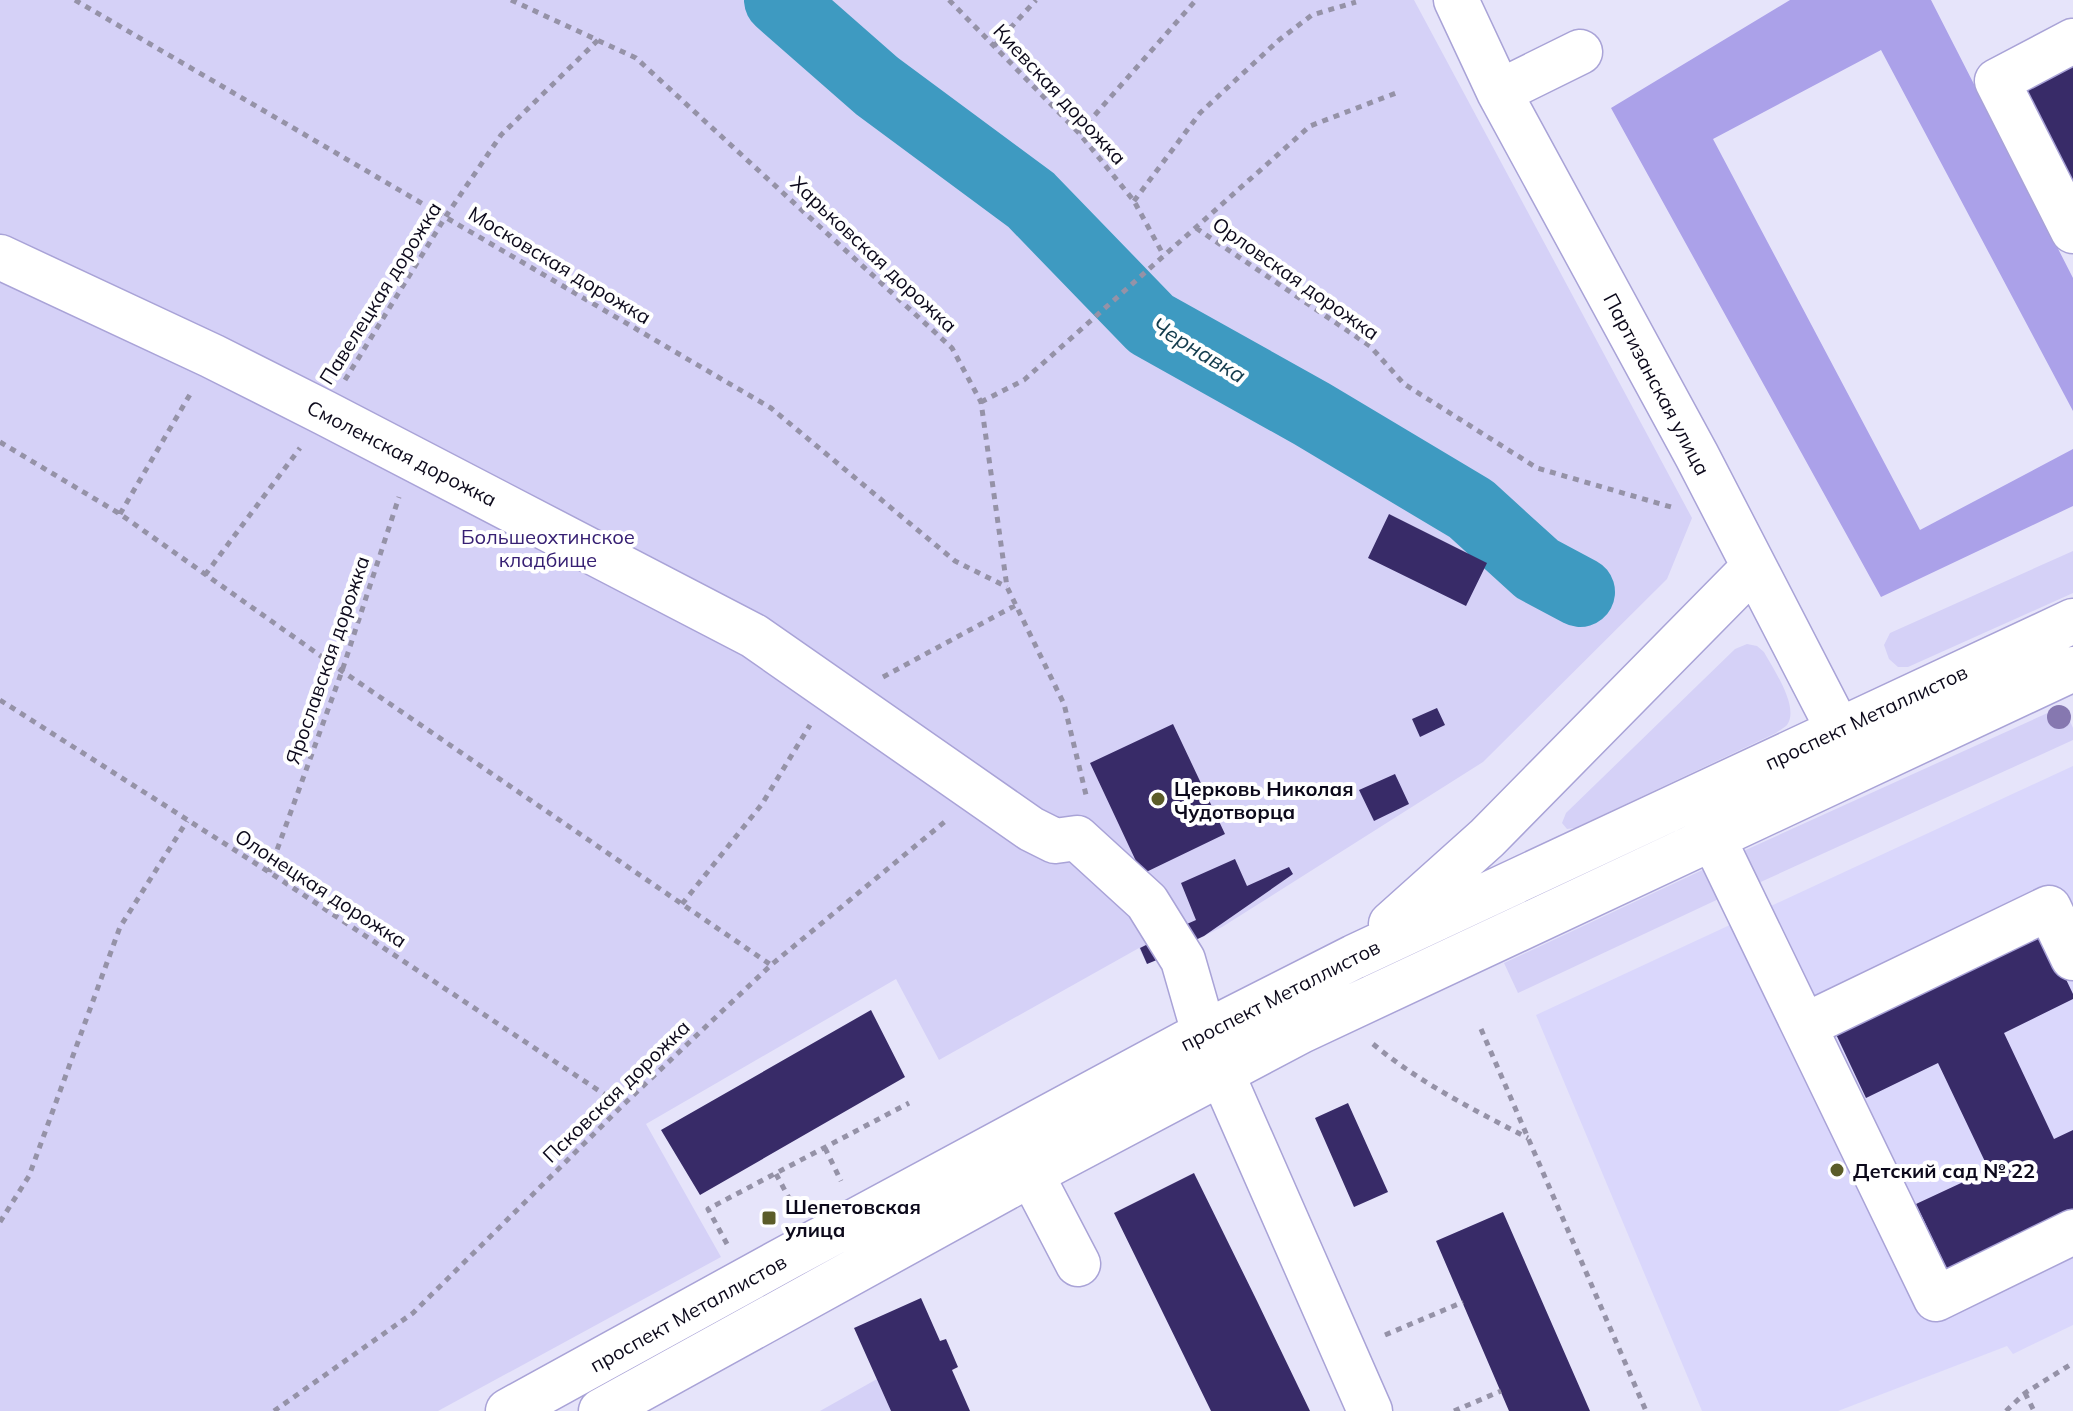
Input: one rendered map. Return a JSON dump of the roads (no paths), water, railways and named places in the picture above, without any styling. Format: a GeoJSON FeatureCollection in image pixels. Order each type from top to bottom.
{"type":"FeatureCollection","features":[{"type":"Feature","properties":{"kind":"street","name":"Партизанская улица"},"geometry":{"type":"LineString","coordinates":[[1456,0],[1499,92],[1697,456],[1858,769]]}},
{"type":"Feature","properties":{"kind":"street"},"geometry":{"type":"LineString","coordinates":[[2073,41],[1997,81],[2073,231]]}},
{"type":"Feature","properties":{"kind":"street"},"geometry":{"type":"LineString","coordinates":[[1499,92],[1580,52]]}},
{"type":"Feature","properties":{"kind":"street","name":"Смоленская дорожка"},"geometry":{"type":"LineString","coordinates":[[0,257],[212,356],[754,636],[1031,829],[1055,841],[1077,838],[1147,902],[1183,960],[1204,1033]]}},
{"type":"Feature","properties":{"kind":"street"},"geometry":{"type":"LineString","coordinates":[[1354,957],[1487,838],[1754,567]]}},
{"type":"Feature","properties":{"kind":"street","name":"проспект Металлистов"},"geometry":{"type":"LineString","coordinates":[[508,1411],[1204,1033],[1354,957],[2073,621]]}},
{"type":"Feature","properties":{"kind":"street","name":"проспект Металлистов"},"geometry":{"type":"LineString","coordinates":[[601,1411],[1031,1174],[1301,1031],[1858,769],[2071,676]]}},
{"type":"Feature","properties":{"kind":"street"},"geometry":{"type":"LineString","coordinates":[[1713,838],[1936,1299],[2073,1232]]}},
{"type":"Feature","properties":{"kind":"street"},"geometry":{"type":"LineString","coordinates":[[1804,1026],[2049,908],[2073,958]]}},
{"type":"Feature","properties":{"kind":"street"},"geometry":{"type":"LineString","coordinates":[[1204,1033],[1370,1411]]}},
{"type":"Feature","properties":{"kind":"street"},"geometry":{"type":"LineString","coordinates":[[1031,1174],[1078,1264]]}},
{"type":"Feature","properties":{"kind":"waterway","name":"Чернавка"},"geometry":{"type":"LineString","coordinates":[[779,0],[877,86],[1031,200],[1151,324],[1312,414],[1471,509],[1537,569],[1580,592]]}},
{"type":"Feature","properties":{"kind":"place","name":"Церковь Николая Чудотворца"},"geometry":{"type":"Point","coordinates":[1158,799]}},
{"type":"Feature","properties":{"kind":"place","name":"Детский сад № 22"},"geometry":{"type":"Point","coordinates":[1837,1170]}},
{"type":"Feature","properties":{"kind":"place","name":"Шепетовская улица"},"geometry":{"type":"Point","coordinates":[769,1218]}},
{"type":"Feature","properties":{"kind":"park label","name":"Большеохтинское кладбище"},"geometry":{"type":"Point","coordinates":[548,548]}}]}
